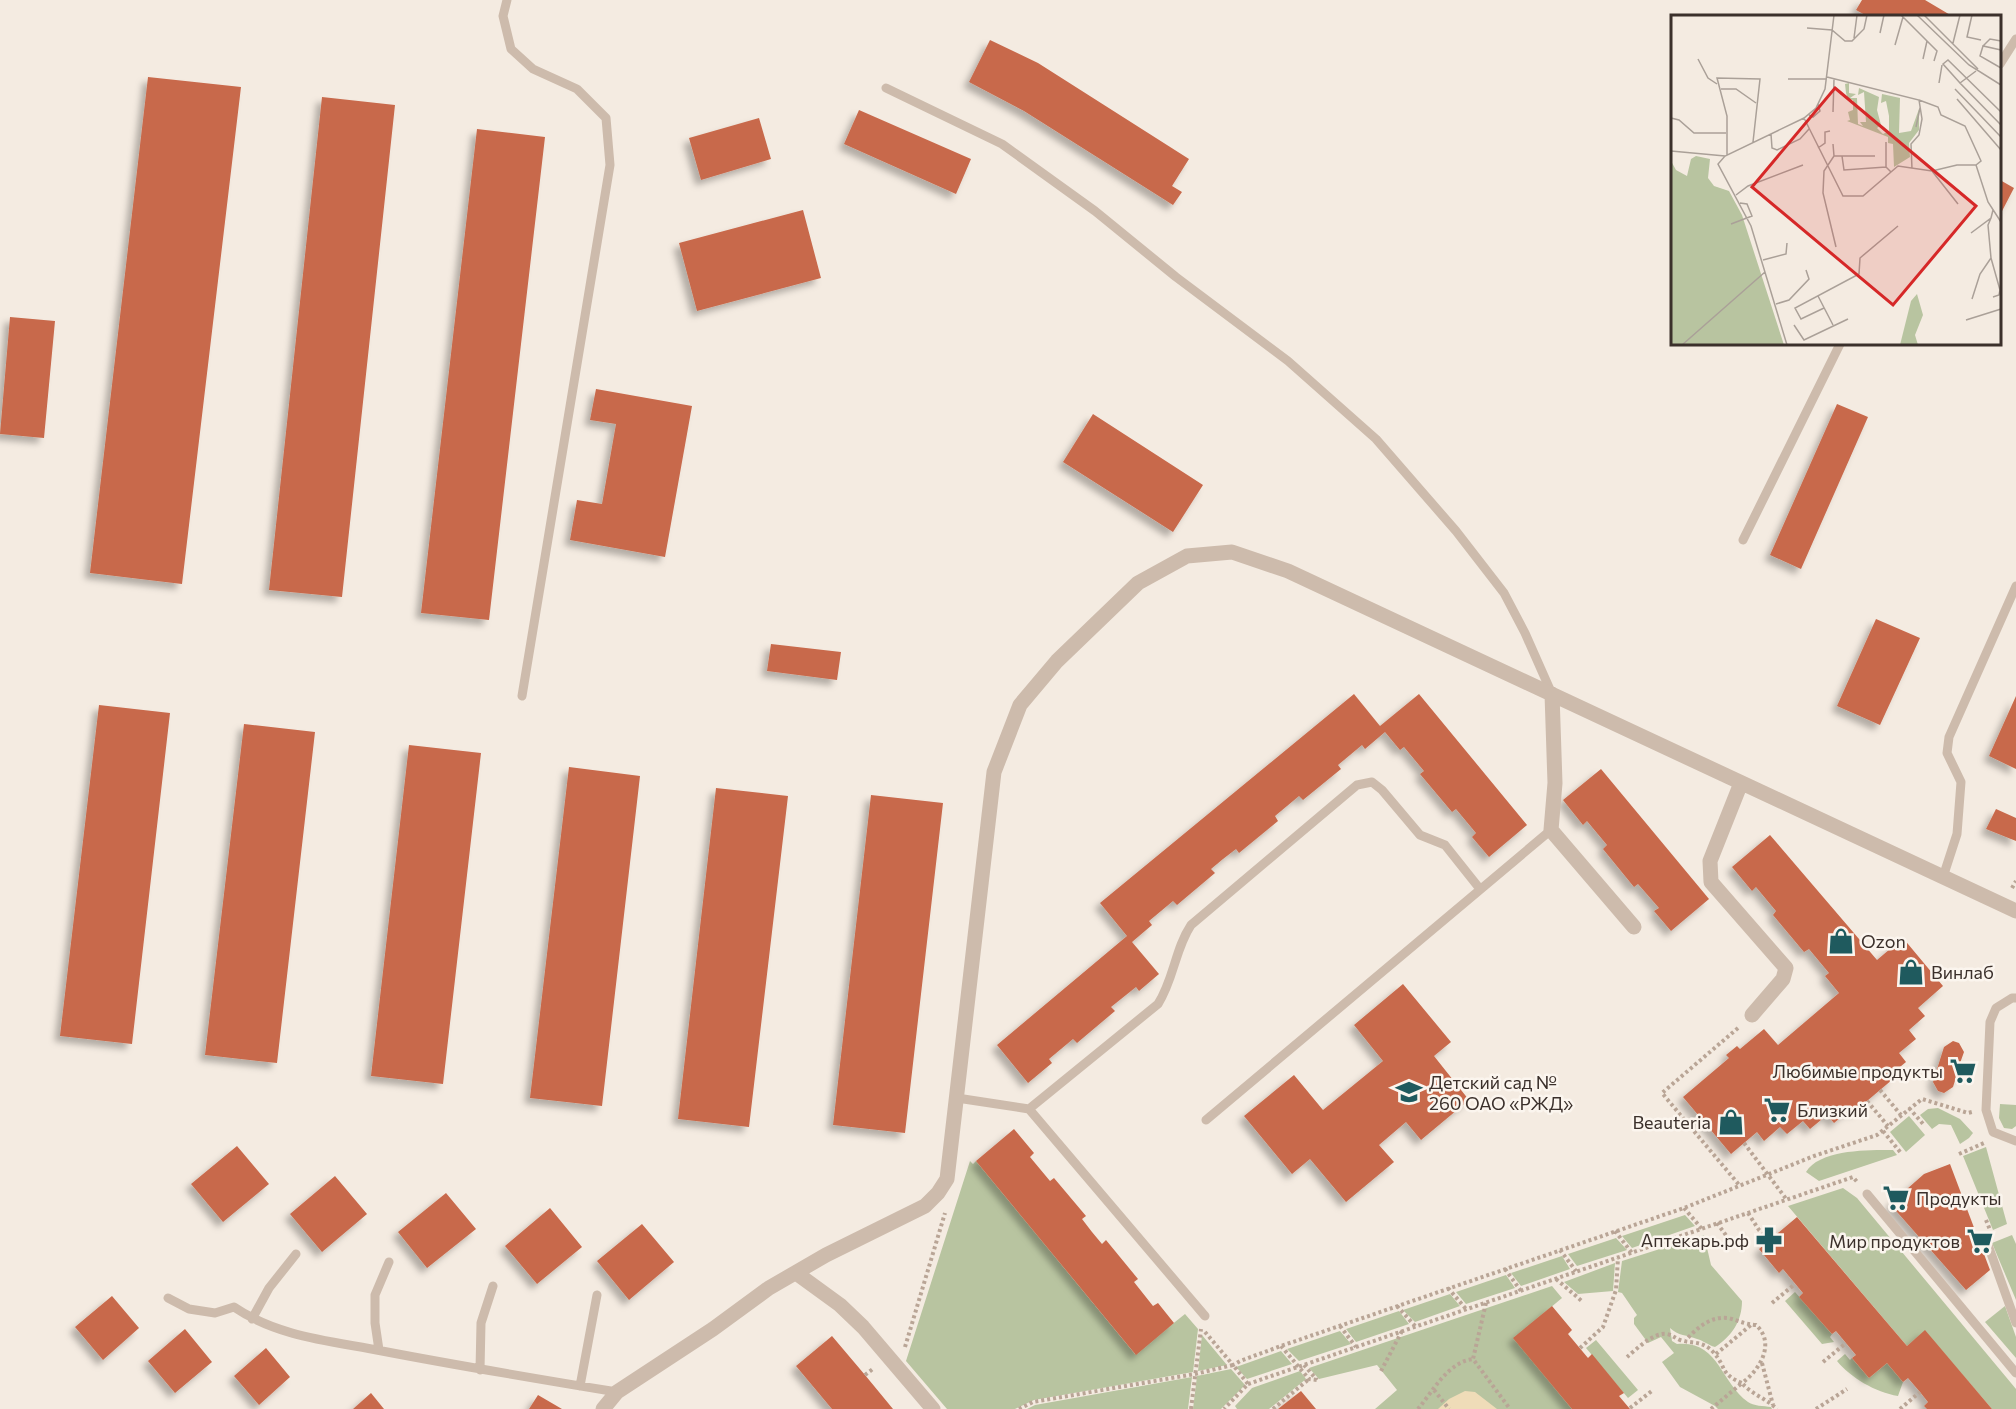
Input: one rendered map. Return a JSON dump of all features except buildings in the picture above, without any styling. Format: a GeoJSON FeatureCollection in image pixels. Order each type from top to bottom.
{"type":"FeatureCollection","features":[{"type":"Feature","properties":{"kind":"street"},"geometry":{"type":"LineString","coordinates":[[603,1409],[617,1392],[713,1329],[769,1288],[826,1255],[925,1206],[938,1193],[947,1179],[994,771],[1020,705],[1057,661],[1138,583],[1187,556],[1232,552],[1288,571],[2016,911]]}},
{"type":"Feature","properties":{"kind":"street"},"geometry":{"type":"LineString","coordinates":[[1552,694],[1555,783],[1551,830],[1634,927]]}},
{"type":"Feature","properties":{"kind":"street"},"geometry":{"type":"LineString","coordinates":[[1741,783],[1710,861],[1711,882],[1786,968],[1783,979],[1749,1018]]}},
{"type":"Feature","properties":{"kind":"street"},"geometry":{"type":"LineString","coordinates":[[796,1273],[840,1305],[863,1327],[933,1409]]}},
{"type":"Feature","properties":{"kind":"lane"},"geometry":{"type":"LineString","coordinates":[[507,0],[503,16],[511,49],[533,69],[577,89],[606,118],[610,165],[522,696]]}},
{"type":"Feature","properties":{"kind":"lane"},"geometry":{"type":"LineString","coordinates":[[2001,62],[2016,39]]}},
{"type":"Feature","properties":{"kind":"lane"},"geometry":{"type":"LineString","coordinates":[[886,88],[1002,144],[1095,211],[1176,277],[1288,361],[1376,440],[1456,531],[1504,593],[1552,694]]}},
{"type":"Feature","properties":{"kind":"lane"},"geometry":{"type":"LineString","coordinates":[[1743,540],[1840,345]]}},
{"type":"Feature","properties":{"kind":"lane"},"geometry":{"type":"LineString","coordinates":[[1943,877],[1957,834],[1961,782],[1947,753],[1949,737],[2016,586]]}},
{"type":"Feature","properties":{"kind":"lane"},"geometry":{"type":"LineString","coordinates":[[1029,1109],[1158,1004],[1167,990],[1182,939],[1191,925],[1358,785],[1372,782],[1382,790],[1420,835],[1445,845],[1480,889]]}},
{"type":"Feature","properties":{"kind":"lane"},"geometry":{"type":"LineString","coordinates":[[1206,1120],[1551,830]]}},
{"type":"Feature","properties":{"kind":"lane"},"geometry":{"type":"LineString","coordinates":[[2016,998],[1996,1008],[1990,1022],[1986,1110],[1993,1132],[2016,1141]]}},
{"type":"Feature","properties":{"kind":"lane"},"geometry":{"type":"LineString","coordinates":[[957,1098],[1029,1109],[1205,1316]]}},
{"type":"Feature","properties":{"kind":"lane"},"geometry":{"type":"LineString","coordinates":[[1867,1194],[2016,1372]]}},
{"type":"Feature","properties":{"kind":"lane"},"geometry":{"type":"LineString","coordinates":[[1988,1245],[2016,1323]]}},
{"type":"Feature","properties":{"kind":"lane"},"geometry":{"type":"LineString","coordinates":[[252,1319],[269,1288],[296,1254]]}},
{"type":"Feature","properties":{"kind":"lane"},"geometry":{"type":"LineString","coordinates":[[379,1350],[375,1323],[375,1295],[389,1262]]}},
{"type":"Feature","properties":{"kind":"lane"},"geometry":{"type":"LineString","coordinates":[[480,1370],[481,1323],[493,1286]]}},
{"type":"Feature","properties":{"kind":"lane"},"geometry":{"type":"LineString","coordinates":[[580,1386],[597,1295]]}},
{"type":"Feature","properties":{"kind":"lane"},"geometry":{"type":"LineString","coordinates":[[168,1298],[189,1308],[215,1313],[234,1307],[252,1319],[298,1336],[480,1370],[617,1392]]}},
{"type":"Feature","properties":{"kind":"path"},"geometry":{"type":"LineString","coordinates":[[1740,1186],[1662,1093],[1749,1018]]}},
{"type":"Feature","properties":{"kind":"path"},"geometry":{"type":"LineString","coordinates":[[1880,1090],[1901,1115]]}},
{"type":"Feature","properties":{"kind":"path"},"geometry":{"type":"LineString","coordinates":[[1019,1409],[1034,1402],[1195,1374],[1233,1365],[1281,1346],[1684,1208],[1814,1156],[1877,1135],[1922,1099],[1968,1113],[1986,1110]]}},
{"type":"Feature","properties":{"kind":"path"},"geometry":{"type":"LineString","coordinates":[[1867,1101],[1888,1126]]}},
{"type":"Feature","properties":{"kind":"path"},"geometry":{"type":"LineString","coordinates":[[1909,1108],[1924,1125]]}},
{"type":"Feature","properties":{"kind":"path"},"geometry":{"type":"LineString","coordinates":[[1883,1131],[1901,1153]]}},
{"type":"Feature","properties":{"kind":"path"},"geometry":{"type":"LineString","coordinates":[[1959,1154],[1988,1141]]}},
{"type":"Feature","properties":{"kind":"path"},"geometry":{"type":"LineString","coordinates":[[1744,1143],[1787,1200]]}},
{"type":"Feature","properties":{"kind":"path"},"geometry":{"type":"LineString","coordinates":[[1228,1408],[1248,1384],[1852,1177]]}},
{"type":"Feature","properties":{"kind":"path"},"geometry":{"type":"LineString","coordinates":[[893,1360],[904,1351],[949,1202],[947,1179]]}},
{"type":"Feature","properties":{"kind":"path"},"geometry":{"type":"LineString","coordinates":[[1684,1208],[1702,1228]]}},
{"type":"Feature","properties":{"kind":"path"},"geometry":{"type":"LineString","coordinates":[[1748,1213],[1769,1240]]}},
{"type":"Feature","properties":{"kind":"path"},"geometry":{"type":"LineString","coordinates":[[1986,1220],[1991,1231]]}},
{"type":"Feature","properties":{"kind":"path"},"geometry":{"type":"LineString","coordinates":[[1717,1223],[1728,1238]]}},
{"type":"Feature","properties":{"kind":"path"},"geometry":{"type":"LineString","coordinates":[[1615,1231],[1632,1253]]}},
{"type":"Feature","properties":{"kind":"path"},"geometry":{"type":"LineString","coordinates":[[1560,1250],[1576,1271]]}},
{"type":"Feature","properties":{"kind":"path"},"geometry":{"type":"LineString","coordinates":[[1580,1348],[1603,1327],[1616,1290],[1618,1257]]}},
{"type":"Feature","properties":{"kind":"path"},"geometry":{"type":"LineString","coordinates":[[1505,1269],[1521,1291]]}},
{"type":"Feature","properties":{"kind":"path"},"geometry":{"type":"LineString","coordinates":[[1556,1279],[1583,1302]]}},
{"type":"Feature","properties":{"kind":"path"},"geometry":{"type":"LineString","coordinates":[[1772,1304],[1795,1284]]}},
{"type":"Feature","properties":{"kind":"path"},"geometry":{"type":"LineString","coordinates":[[1448,1288],[1466,1309]]}},
{"type":"Feature","properties":{"kind":"path"},"geometry":{"type":"LineString","coordinates":[[1486,1302],[1473,1359],[1510,1409]]}},
{"type":"Feature","properties":{"kind":"path"},"geometry":{"type":"LineString","coordinates":[[1397,1306],[1416,1327]]}},
{"type":"Feature","properties":{"kind":"path"},"geometry":{"type":"LineString","coordinates":[[1686,1340],[1698,1328],[1716,1319],[1730,1318],[1746,1325],[1751,1324],[1759,1327],[1764,1334],[1766,1346],[1762,1362],[1752,1376],[1711,1409]]}},
{"type":"Feature","properties":{"kind":"path"},"geometry":{"type":"LineString","coordinates":[[1716,1354],[1751,1324]]}},
{"type":"Feature","properties":{"kind":"path"},"geometry":{"type":"LineString","coordinates":[[1340,1326],[1356,1347]]}},
{"type":"Feature","properties":{"kind":"path"},"geometry":{"type":"LineString","coordinates":[[1191,1409],[1201,1327],[1248,1384]]}},
{"type":"Feature","properties":{"kind":"path"},"geometry":{"type":"LineString","coordinates":[[1382,1371],[1402,1331]]}},
{"type":"Feature","properties":{"kind":"path"},"geometry":{"type":"LineString","coordinates":[[1626,1357],[1646,1341],[1660,1334],[1666,1333],[1680,1340],[1697,1342],[1710,1348],[1716,1354],[1725,1373],[1731,1379],[1743,1383],[1746,1388],[1775,1407]]}},
{"type":"Feature","properties":{"kind":"path"},"geometry":{"type":"LineString","coordinates":[[1823,1362],[1846,1343]]}},
{"type":"Feature","properties":{"kind":"path"},"geometry":{"type":"LineString","coordinates":[[1273,1409],[1309,1379],[1317,1380],[1281,1346]]}},
{"type":"Feature","properties":{"kind":"path"},"geometry":{"type":"LineString","coordinates":[[1418,1409],[1455,1366],[1463,1360],[1473,1359]]}},
{"type":"Feature","properties":{"kind":"path"},"geometry":{"type":"LineString","coordinates":[[1762,1362],[1775,1407]]}},
{"type":"Feature","properties":{"kind":"path"},"geometry":{"type":"LineString","coordinates":[[1301,1366],[1309,1379]]}},
{"type":"Feature","properties":{"kind":"path"},"geometry":{"type":"LineString","coordinates":[[1818,1408],[1847,1389]]}},
{"type":"Feature","properties":{"kind":"path"},"geometry":{"type":"LineString","coordinates":[[1434,1390],[1449,1409]]}},
{"type":"Feature","properties":{"kind":"path"},"geometry":{"type":"LineString","coordinates":[[1630,1408],[1653,1390]]}},
{"type":"Feature","properties":{"kind":"path"},"geometry":{"type":"LineString","coordinates":[[1900,1409],[1920,1392]]}},
{"type":"Feature","properties":{"kind":"green space"},"geometry":{"type":"Polygon","coordinates":[[[2000,1104],[2016,1105],[2016,1126],[2012,1129],[2004,1128],[1999,1118],[2000,1104]]]}},
{"type":"Feature","properties":{"kind":"green space"},"geometry":{"type":"Polygon","coordinates":[[[1938,1108],[1960,1119],[1973,1133],[1969,1138],[1960,1144],[1951,1125],[1939,1124],[1932,1129],[1920,1115],[1928,1109],[1938,1108]]]}},
{"type":"Feature","properties":{"kind":"green space"},"geometry":{"type":"Polygon","coordinates":[[[1909,1116],[1925,1135],[1906,1152],[1890,1132],[1909,1116]]]}},
{"type":"Feature","properties":{"kind":"green space"},"geometry":{"type":"Polygon","coordinates":[[[1986,1147],[2007,1224],[1993,1230],[1963,1156],[1986,1147]]]}},
{"type":"Feature","properties":{"kind":"green space"},"geometry":{"type":"Polygon","coordinates":[[[1893,1150],[1897,1155],[1819,1181],[1806,1172],[1813,1164],[1833,1155],[1846,1152],[1893,1150]]]}},
{"type":"Feature","properties":{"kind":"green space"},"geometry":{"type":"Polygon","coordinates":[[[970,1161],[973,1164],[976,1161],[1135,1354],[1185,1314],[1198,1329],[1193,1372],[1034,1400],[1015,1409],[947,1409],[906,1361],[970,1161]]]}},
{"type":"Feature","properties":{"kind":"green space"},"geometry":{"type":"Polygon","coordinates":[[[1843,1188],[1857,1198],[2016,1389],[2016,1409],[1992,1409],[1925,1331],[1907,1346],[1788,1206],[1843,1188]]]}},
{"type":"Feature","properties":{"kind":"green space"},"geometry":{"type":"Polygon","coordinates":[[[1685,1215],[1695,1226],[1632,1248],[1622,1236],[1685,1215]]]}},
{"type":"Feature","properties":{"kind":"green space"},"geometry":{"type":"Polygon","coordinates":[[[1704,1235],[1711,1265],[1742,1301],[1740,1315],[1731,1333],[1715,1347],[1679,1334],[1670,1328],[1672,1341],[1677,1344],[1691,1345],[1711,1355],[1731,1384],[1748,1402],[1772,1409],[1718,1409],[1680,1387],[1662,1362],[1674,1353],[1661,1337],[1648,1343],[1634,1324],[1634,1318],[1637,1315],[1622,1293],[1618,1292],[1622,1261],[1704,1235]]]}},
{"type":"Feature","properties":{"kind":"green space"},"geometry":{"type":"Polygon","coordinates":[[[2012,1235],[2016,1244],[2016,1300],[1992,1243],[2012,1235]]]}},
{"type":"Feature","properties":{"kind":"green space"},"geometry":{"type":"Polygon","coordinates":[[[1616,1238],[1627,1250],[1577,1266],[1568,1254],[1616,1238]]]}},
{"type":"Feature","properties":{"kind":"green space"},"geometry":{"type":"Polygon","coordinates":[[[1562,1256],[1570,1269],[1521,1286],[1511,1273],[1562,1256]]]}},
{"type":"Feature","properties":{"kind":"green space"},"geometry":{"type":"Polygon","coordinates":[[[1615,1263],[1613,1291],[1578,1294],[1564,1282],[1615,1263]]]}},
{"type":"Feature","properties":{"kind":"green space"},"geometry":{"type":"Polygon","coordinates":[[[1506,1275],[1515,1288],[1466,1304],[1456,1292],[1506,1275]]]}},
{"type":"Feature","properties":{"kind":"green space"},"geometry":{"type":"Polygon","coordinates":[[[1552,1286],[1562,1298],[1514,1338],[1572,1409],[1375,1409],[1397,1390],[1377,1365],[1319,1379],[1309,1368],[1552,1286]]]}},
{"type":"Feature","properties":{"kind":"green space"},"geometry":{"type":"Polygon","coordinates":[[[1795,1292],[1832,1334],[1830,1337],[1834,1342],[1822,1344],[1785,1301],[1795,1292]]]}},
{"type":"Feature","properties":{"kind":"green space"},"geometry":{"type":"Polygon","coordinates":[[[1450,1294],[1460,1306],[1415,1322],[1403,1310],[1450,1294]]]}},
{"type":"Feature","properties":{"kind":"green space"},"geometry":{"type":"Polygon","coordinates":[[[2005,1306],[2016,1337],[2016,1358],[1985,1322],[2005,1306]]]}},
{"type":"Feature","properties":{"kind":"green space"},"geometry":{"type":"Polygon","coordinates":[[[1399,1311],[1409,1324],[1356,1342],[1346,1329],[1399,1311]]]}},
{"type":"Feature","properties":{"kind":"green space"},"geometry":{"type":"Polygon","coordinates":[[[1340,1331],[1351,1344],[1299,1361],[1287,1349],[1340,1331]]]}},
{"type":"Feature","properties":{"kind":"green space"},"geometry":{"type":"Polygon","coordinates":[[[1202,1335],[1227,1365],[1198,1371],[1202,1335]]]}},
{"type":"Feature","properties":{"kind":"green space"},"geometry":{"type":"Polygon","coordinates":[[[1596,1340],[1638,1390],[1628,1398],[1586,1348],[1596,1340]]]}},
{"type":"Feature","properties":{"kind":"green space"},"geometry":{"type":"Polygon","coordinates":[[[1281,1351],[1292,1364],[1247,1379],[1236,1367],[1281,1351]]]}},
{"type":"Feature","properties":{"kind":"green space"},"geometry":{"type":"Polygon","coordinates":[[[1845,1354],[1850,1360],[1852,1358],[1869,1378],[1887,1363],[1903,1382],[1898,1396],[1872,1388],[1849,1373],[1837,1361],[1845,1354]]]}},
{"type":"Feature","properties":{"kind":"green space"},"geometry":{"type":"Polygon","coordinates":[[[1231,1369],[1245,1385],[1221,1409],[1193,1409],[1197,1376],[1231,1369]]]}},
{"type":"Feature","properties":{"kind":"green space"},"geometry":{"type":"Polygon","coordinates":[[[1300,1371],[1306,1379],[1269,1409],[1237,1409],[1235,1406],[1252,1388],[1300,1371]]]}},
{"type":"Feature","properties":{"kind":"green space"},"geometry":{"type":"Polygon","coordinates":[[[1192,1377],[1188,1409],[1027,1409],[1035,1405],[1192,1377]]]}},
{"type":"Feature","properties":{"kind":"sand"},"geometry":{"type":"Polygon","coordinates":[[[1465,1391],[1475,1392],[1497,1409],[1438,1409],[1449,1399],[1465,1391]]]}},
{"type":"Feature","properties":{"kind":"place","name":"Ozon"},"geometry":{"type":"Point","coordinates":[1841,941]}},
{"type":"Feature","properties":{"kind":"place","name":"Винлаб"},"geometry":{"type":"Point","coordinates":[1911,972]}},
{"type":"Feature","properties":{"kind":"place","name":"Любимые продукты"},"geometry":{"type":"Point","coordinates":[1963,1071]}},
{"type":"Feature","properties":{"kind":"place","name":"Детский сад № 260 ОАО «РЖД»"},"geometry":{"type":"Point","coordinates":[1409,1092]}},
{"type":"Feature","properties":{"kind":"place","name":"Близкий"},"geometry":{"type":"Point","coordinates":[1777,1110]}},
{"type":"Feature","properties":{"kind":"place","name":"Beauteria"},"geometry":{"type":"Point","coordinates":[1731,1122]}},
{"type":"Feature","properties":{"kind":"place","name":"Продукты"},"geometry":{"type":"Point","coordinates":[1896,1198]}},
{"type":"Feature","properties":{"kind":"place","name":"Аптекарь.рф"},"geometry":{"type":"Point","coordinates":[1769,1240]}},
{"type":"Feature","properties":{"kind":"place","name":"Мир продуктов"},"geometry":{"type":"Point","coordinates":[1980,1241]}}]}
